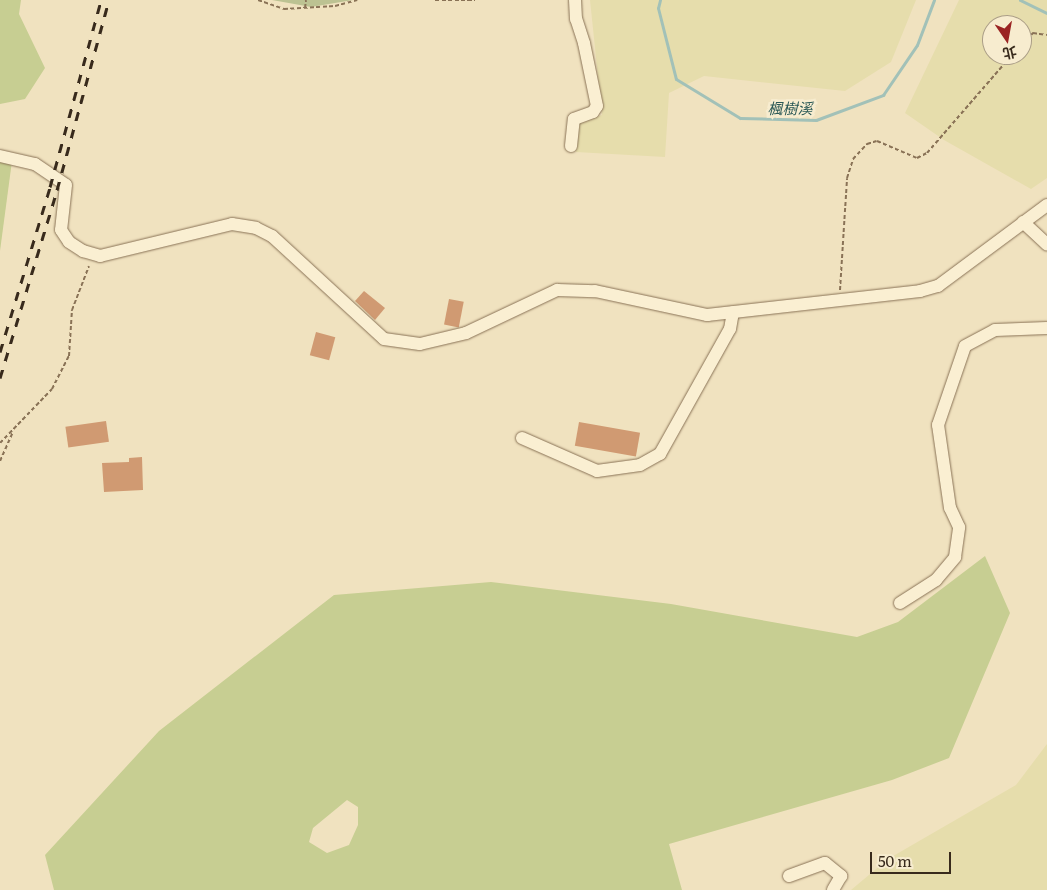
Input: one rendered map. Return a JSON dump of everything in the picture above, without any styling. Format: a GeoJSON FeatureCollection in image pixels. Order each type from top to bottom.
{"type":"FeatureCollection","features":[{"type":"Feature","properties":{"kind":"street"},"geometry":{"type":"LineString","coordinates":[[571,146],[574,119],[593,112],[597,106],[584,43],[576,19],[575,0]]}},
{"type":"Feature","properties":{"kind":"street"},"geometry":{"type":"LineString","coordinates":[[0,156],[35,164],[66,185],[61,230],[69,242],[94,254],[100,256],[129,250],[232,224],[256,228],[272,236],[384,339],[420,344],[466,333],[557,290],[595,292],[707,315],[840,302],[920,291],[938,286],[997,245],[1023,222],[1047,205]]}},
{"type":"Feature","properties":{"kind":"street"},"geometry":{"type":"LineString","coordinates":[[1023,222],[1047,244]]}},
{"type":"Feature","properties":{"kind":"street"},"geometry":{"type":"LineString","coordinates":[[522,438],[597,471],[640,465],[660,454],[730,328],[734,312]]}},
{"type":"Feature","properties":{"kind":"street"},"geometry":{"type":"LineString","coordinates":[[900,603],[936,580],[955,557],[959,527],[950,508],[938,425],[965,346],[995,330],[1047,328]]}},
{"type":"Feature","properties":{"kind":"street"},"geometry":{"type":"LineString","coordinates":[[789,876],[825,863],[841,876],[833,890]]}},
{"type":"Feature","properties":{"kind":"path"},"geometry":{"type":"LineString","coordinates":[[258,0],[284,9],[335,6],[356,0]]}},
{"type":"Feature","properties":{"kind":"path"},"geometry":{"type":"LineString","coordinates":[[305,8],[306,0]]}},
{"type":"Feature","properties":{"kind":"path"},"geometry":{"type":"LineString","coordinates":[[435,0],[474,0]]}},
{"type":"Feature","properties":{"kind":"path"},"geometry":{"type":"LineString","coordinates":[[1032,34],[1047,35]]}},
{"type":"Feature","properties":{"kind":"path"},"geometry":{"type":"LineString","coordinates":[[840,302],[847,178],[853,159],[867,144],[877,141],[917,158],[927,153],[1003,65]]}},
{"type":"Feature","properties":{"kind":"path"},"geometry":{"type":"LineString","coordinates":[[0,443],[52,389],[69,356],[72,310],[94,254]]}},
{"type":"Feature","properties":{"kind":"path"},"geometry":{"type":"LineString","coordinates":[[0,461],[13,430]]}},
{"type":"Feature","properties":{"kind":"shaded area"},"geometry":{"type":"Polygon","coordinates":[[[590,0],[916,0],[891,62],[845,91],[704,76],[669,93],[665,157],[576,152],[572,125],[602,115],[590,0]]]}},
{"type":"Feature","properties":{"kind":"shaded area"},"geometry":{"type":"Polygon","coordinates":[[[959,0],[1047,0],[1047,178],[1031,189],[944,140],[905,113],[959,0]]]}},
{"type":"Feature","properties":{"kind":"shaded area"},"geometry":{"type":"Polygon","coordinates":[[[1047,744],[1047,890],[851,890],[888,859],[1016,785],[1047,744]]]}},
{"type":"Feature","properties":{"kind":"green space"},"geometry":{"type":"Polygon","coordinates":[[[0,0],[21,0],[19,14],[45,68],[25,99],[0,104],[0,0]]]}},
{"type":"Feature","properties":{"kind":"green space"},"geometry":{"type":"Polygon","coordinates":[[[272,0],[353,0],[311,7],[272,0]]]}},
{"type":"Feature","properties":{"kind":"green space"},"geometry":{"type":"Polygon","coordinates":[[[0,152],[12,161],[0,251],[0,152]]]}},
{"type":"Feature","properties":{"kind":"green space"},"geometry":{"type":"Polygon","coordinates":[[[985,556],[1010,613],[949,758],[892,780],[669,844],[682,890],[54,890],[45,855],[159,731],[334,595],[491,582],[671,604],[857,637],[898,622],[985,556]],[[347,800],[313,828],[309,842],[327,853],[349,845],[358,825],[358,807],[347,800]]]}},
{"type":"Feature","properties":{"kind":"building"},"geometry":{"type":"Polygon","coordinates":[[[364,291],[385,308],[375,320],[355,301],[364,291]]]}},
{"type":"Feature","properties":{"kind":"building"},"geometry":{"type":"Polygon","coordinates":[[[449,299],[464,302],[459,327],[444,325],[449,299]]]}},
{"type":"Feature","properties":{"kind":"building"},"geometry":{"type":"Polygon","coordinates":[[[316,332],[335,337],[329,360],[310,355],[316,332]]]}},
{"type":"Feature","properties":{"kind":"building"},"geometry":{"type":"Polygon","coordinates":[[[106,421],[109,442],[68,448],[65,427],[106,421]]]}},
{"type":"Feature","properties":{"kind":"building"},"geometry":{"type":"Polygon","coordinates":[[[579,422],[640,433],[636,456],[575,446],[579,422]]]}},
{"type":"Feature","properties":{"kind":"building"},"geometry":{"type":"Polygon","coordinates":[[[142,457],[143,490],[104,492],[102,463],[129,462],[129,458],[142,457]]]}},
{"type":"Feature","properties":{"kind":"waterway","name":"楓樹溪"},"geometry":{"type":"LineString","coordinates":[[660,0],[658,8],[676,79],[740,118],[816,120],[883,95],[917,45],[934,0]]}},
{"type":"Feature","properties":{"kind":"waterway","name":"楓樹溪"},"geometry":{"type":"LineString","coordinates":[[1020,0],[1047,13]]}},
{"type":"Feature","properties":{"kind":"railway"},"geometry":{"type":"LineString","coordinates":[[0,352],[50,187],[101,0]]}},
{"type":"Feature","properties":{"kind":"railway"},"geometry":{"type":"LineString","coordinates":[[0,378],[57,190],[109,0]]}}]}
